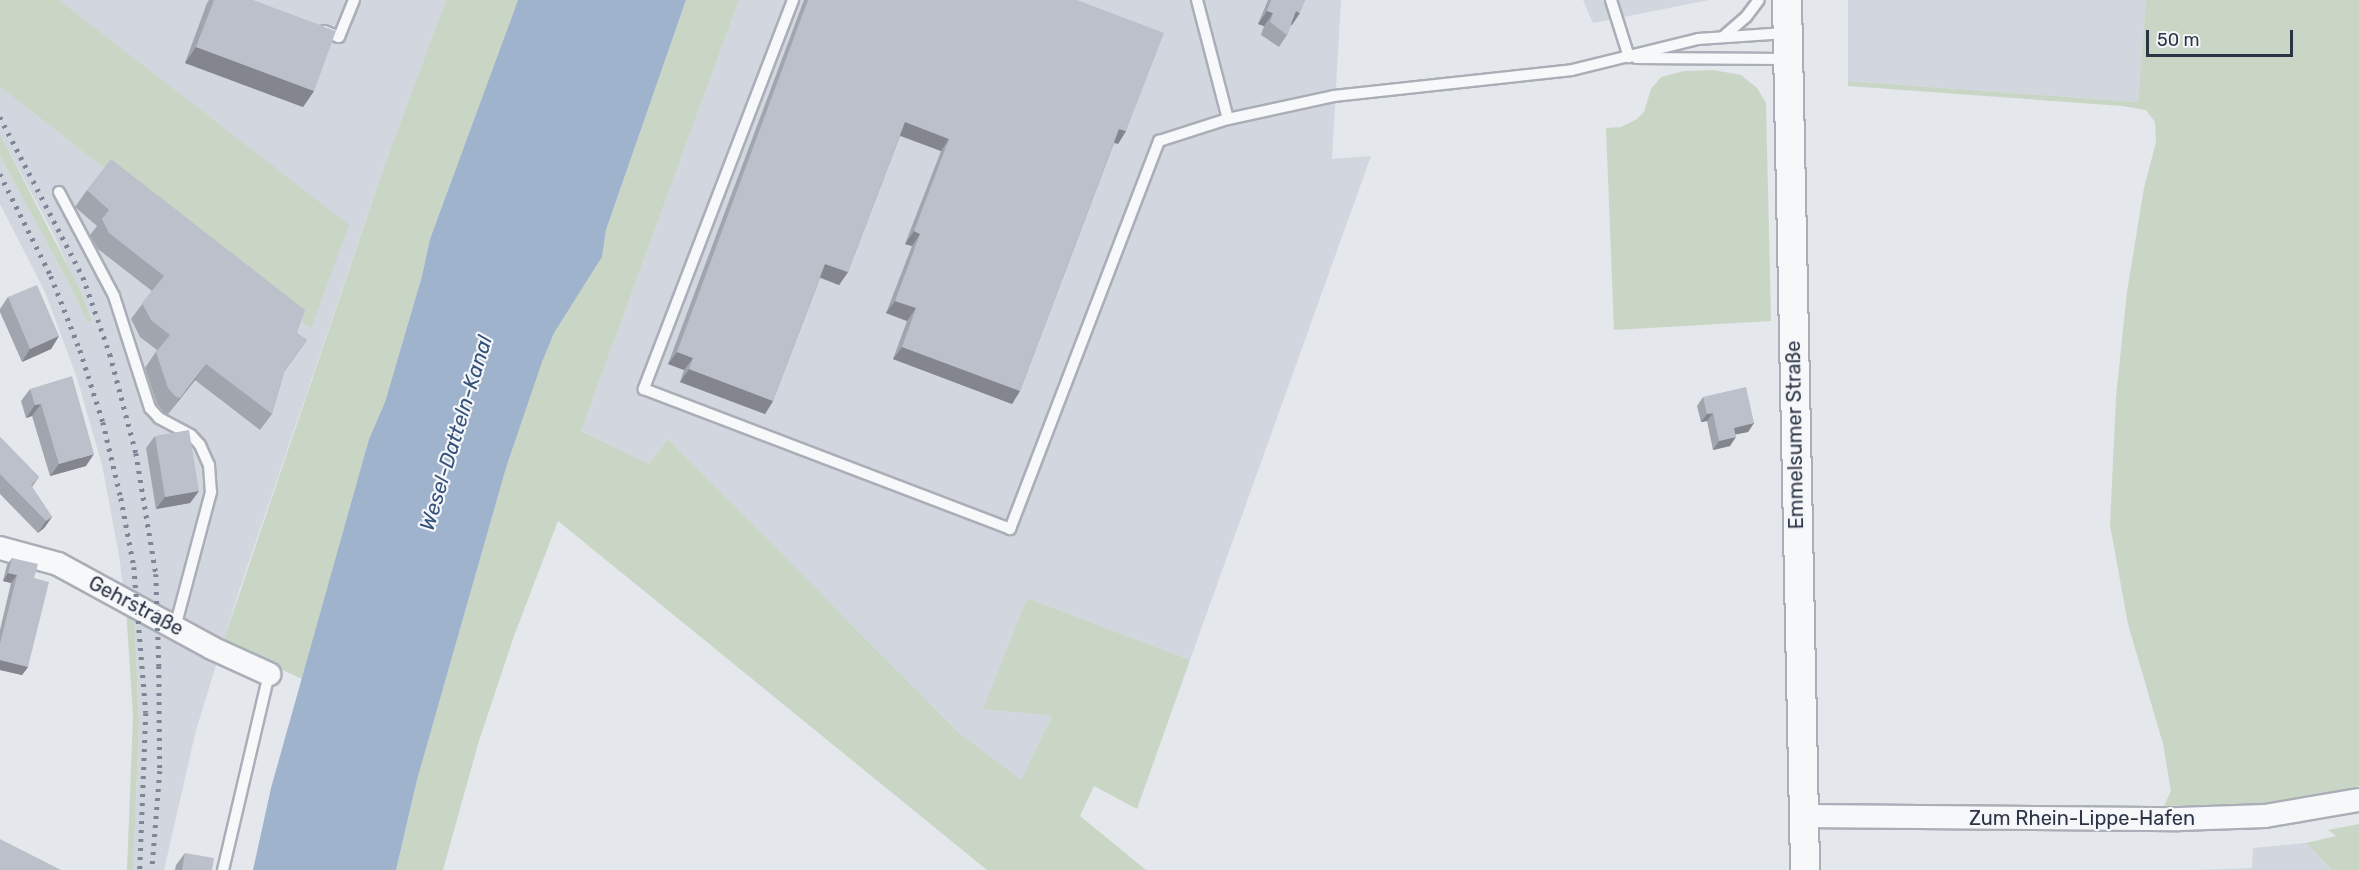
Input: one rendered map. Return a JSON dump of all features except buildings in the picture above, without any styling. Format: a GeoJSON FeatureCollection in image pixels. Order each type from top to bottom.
{"type":"FeatureCollection","features":[{"type":"Feature","properties":{"kind":"street","name":"Emmelsumer Straße"},"geometry":{"type":"LineString","coordinates":[[1787,0],[1805,870]]}},
{"type":"Feature","properties":{"kind":"street","name":"Gehrstraße"},"geometry":{"type":"LineString","coordinates":[[0,548],[58,564],[212,648],[269,674]]}},
{"type":"Feature","properties":{"kind":"street","name":"Zum Rhein-Lippe-Hafen"},"geometry":{"type":"LineString","coordinates":[[1804,816],[2179,819],[2265,816],[2359,800]]}},
{"type":"Feature","properties":{"kind":"lane"},"geometry":{"type":"LineString","coordinates":[[318,29],[339,37],[354,0]]}},
{"type":"Feature","properties":{"kind":"lane"},"geometry":{"type":"LineString","coordinates":[[793,0],[644,389],[1010,529],[1159,141],[1228,119],[1334,96],[1572,70],[1629,57],[1662,46],[1723,36],[1787,46]]}},
{"type":"Feature","properties":{"kind":"lane"},"geometry":{"type":"LineString","coordinates":[[1197,0],[1228,119]]}},
{"type":"Feature","properties":{"kind":"lane"},"geometry":{"type":"LineString","coordinates":[[1611,0],[1629,57]]}},
{"type":"Feature","properties":{"kind":"lane"},"geometry":{"type":"LineString","coordinates":[[1723,36],[1746,17],[1759,0]]}},
{"type":"Feature","properties":{"kind":"lane"},"geometry":{"type":"LineString","coordinates":[[1629,57],[1787,46]]}},
{"type":"Feature","properties":{"kind":"lane"},"geometry":{"type":"LineString","coordinates":[[59,192],[114,296],[150,408],[159,418],[191,435],[200,445],[209,465],[211,492],[175,627]]}},
{"type":"Feature","properties":{"kind":"lane"},"geometry":{"type":"LineString","coordinates":[[223,870],[269,674]]}},
{"type":"Feature","properties":{"kind":"shaded area"},"geometry":{"type":"Polygon","coordinates":[[[59,0],[446,0],[384,167],[239,591],[196,730],[164,870],[133,870],[139,724],[135,629],[131,610],[126,608],[119,555],[102,465],[77,378],[45,292],[0,204],[0,156],[72,289],[87,323],[92,319],[53,233],[0,134],[0,87],[311,329],[348,225],[59,0]],[[164,609],[164,626],[207,634],[164,609]]]}},
{"type":"Feature","properties":{"kind":"shaded area"},"geometry":{"type":"Polygon","coordinates":[[[739,0],[1341,0],[1332,159],[1371,156],[1190,660],[1027,598],[983,709],[1052,716],[1021,781],[958,732],[668,439],[649,464],[581,431],[739,0]]]}},
{"type":"Feature","properties":{"kind":"shaded area"},"geometry":{"type":"Polygon","coordinates":[[[1583,0],[1709,0],[1593,23],[1583,0]]]}},
{"type":"Feature","properties":{"kind":"shaded area"},"geometry":{"type":"Polygon","coordinates":[[[1848,0],[2146,0],[2138,102],[1848,81],[1848,0]]]}},
{"type":"Feature","properties":{"kind":"shaded area"},"geometry":{"type":"Polygon","coordinates":[[[2306,843],[2332,870],[2198,870],[2252,868],[2253,848],[2306,843]]]}},
{"type":"Feature","properties":{"kind":"green space"},"geometry":{"type":"Polygon","coordinates":[[[0,0],[59,0],[349,225],[311,329],[0,87],[0,0]]]}},
{"type":"Feature","properties":{"kind":"green space"},"geometry":{"type":"Polygon","coordinates":[[[446,0],[518,0],[430,239],[422,276],[385,402],[369,439],[302,679],[223,642],[384,167],[446,0]]]}},
{"type":"Feature","properties":{"kind":"green space"},"geometry":{"type":"Polygon","coordinates":[[[686,0],[739,0],[581,431],[649,464],[668,439],[958,732],[1021,780],[1052,716],[983,709],[1027,598],[1190,660],[1137,809],[1094,786],[1080,816],[1146,870],[987,870],[558,521],[514,636],[478,744],[443,870],[396,870],[417,780],[506,468],[542,361],[554,333],[602,257],[606,230],[686,0]]]}},
{"type":"Feature","properties":{"kind":"green space"},"geometry":{"type":"Polygon","coordinates":[[[2146,0],[2359,0],[2359,786],[2349,789],[2258,804],[2164,806],[2171,791],[2163,744],[2128,624],[2110,525],[2116,397],[2127,292],[2144,188],[2156,142],[2155,122],[2146,110],[2122,106],[1848,86],[1848,81],[2138,102],[2146,0]]]}},
{"type":"Feature","properties":{"kind":"green space"},"geometry":{"type":"Polygon","coordinates":[[[1713,70],[1741,75],[1757,88],[1766,103],[1771,321],[1614,330],[1606,128],[1621,127],[1637,119],[1644,112],[1651,89],[1661,77],[1684,71],[1713,70]]]}},
{"type":"Feature","properties":{"kind":"green space"},"geometry":{"type":"Polygon","coordinates":[[[0,134],[79,288],[92,320],[87,323],[72,289],[0,156],[0,134]]]}},
{"type":"Feature","properties":{"kind":"green space"},"geometry":{"type":"Polygon","coordinates":[[[126,608],[131,610],[135,629],[139,724],[133,870],[127,870],[133,716],[126,608]]]}},
{"type":"Feature","properties":{"kind":"green space"},"geometry":{"type":"Polygon","coordinates":[[[2359,824],[2359,870],[2332,870],[2306,843],[2336,836],[2328,830],[2359,824]]]}},
{"type":"Feature","properties":{"kind":"water","name":"Wesel-Datteln-Kanal"},"geometry":{"type":"Polygon","coordinates":[[[518,0],[686,0],[606,230],[602,257],[554,333],[506,468],[417,780],[396,870],[253,870],[271,788],[369,439],[385,402],[422,276],[430,239],[518,0]]]}},
{"type":"Feature","properties":{"kind":"railway"},"geometry":{"type":"LineString","coordinates":[[0,117],[83,277],[110,354],[136,453],[156,574],[160,771],[152,870]]}},
{"type":"Feature","properties":{"kind":"railway"},"geometry":{"type":"LineString","coordinates":[[0,174],[51,276],[80,350],[103,422],[121,498],[134,567],[146,713],[140,870]]}}]}
